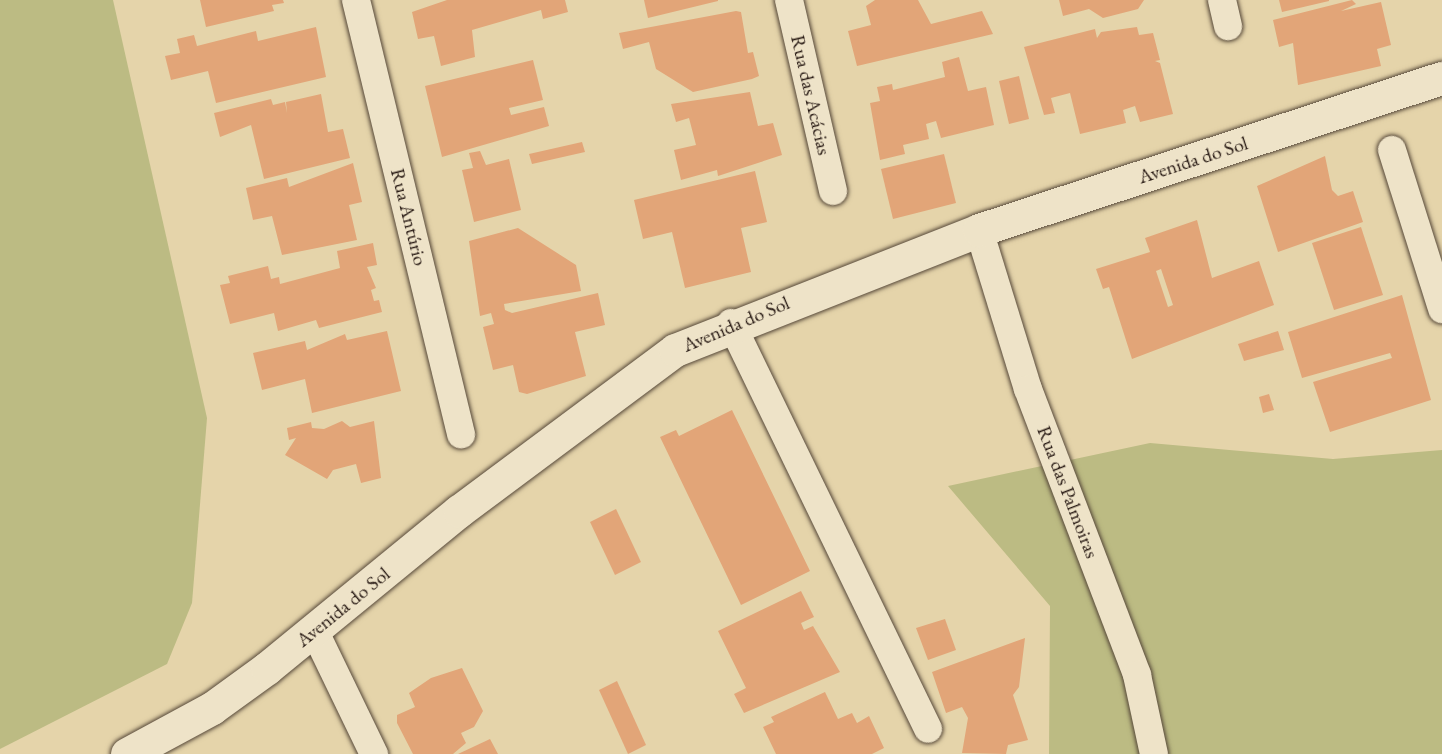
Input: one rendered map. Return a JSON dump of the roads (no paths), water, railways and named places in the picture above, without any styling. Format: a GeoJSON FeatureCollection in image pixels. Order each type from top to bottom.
{"type":"FeatureCollection","features":[{"type":"Feature","properties":{"kind":"street","name":"Rua Antúrio"},"geometry":{"type":"LineString","coordinates":[[356,0],[461,434]]}},
{"type":"Feature","properties":{"kind":"street","name":"Rua das Acácias"},"geometry":{"type":"LineString","coordinates":[[789,0],[833,191]]}},
{"type":"Feature","properties":{"kind":"street","name":"Avenida do Sol"},"geometry":{"type":"LineString","coordinates":[[127,754],[213,708],[315,632],[569,425],[675,350],[731,323],[979,230],[1442,78]]}},
{"type":"Feature","properties":{"kind":"street"},"geometry":{"type":"LineString","coordinates":[[1392,150],[1442,309]]}},
{"type":"Feature","properties":{"kind":"street","name":"Rua das Palmoiras"},"geometry":{"type":"LineString","coordinates":[[979,230],[1028,389],[1137,675],[1154,754]]}},
{"type":"Feature","properties":{"kind":"street"},"geometry":{"type":"LineString","coordinates":[[731,323],[928,729]]}},
{"type":"Feature","properties":{"kind":"street"},"geometry":{"type":"LineString","coordinates":[[315,632],[374,754]]}}]}
